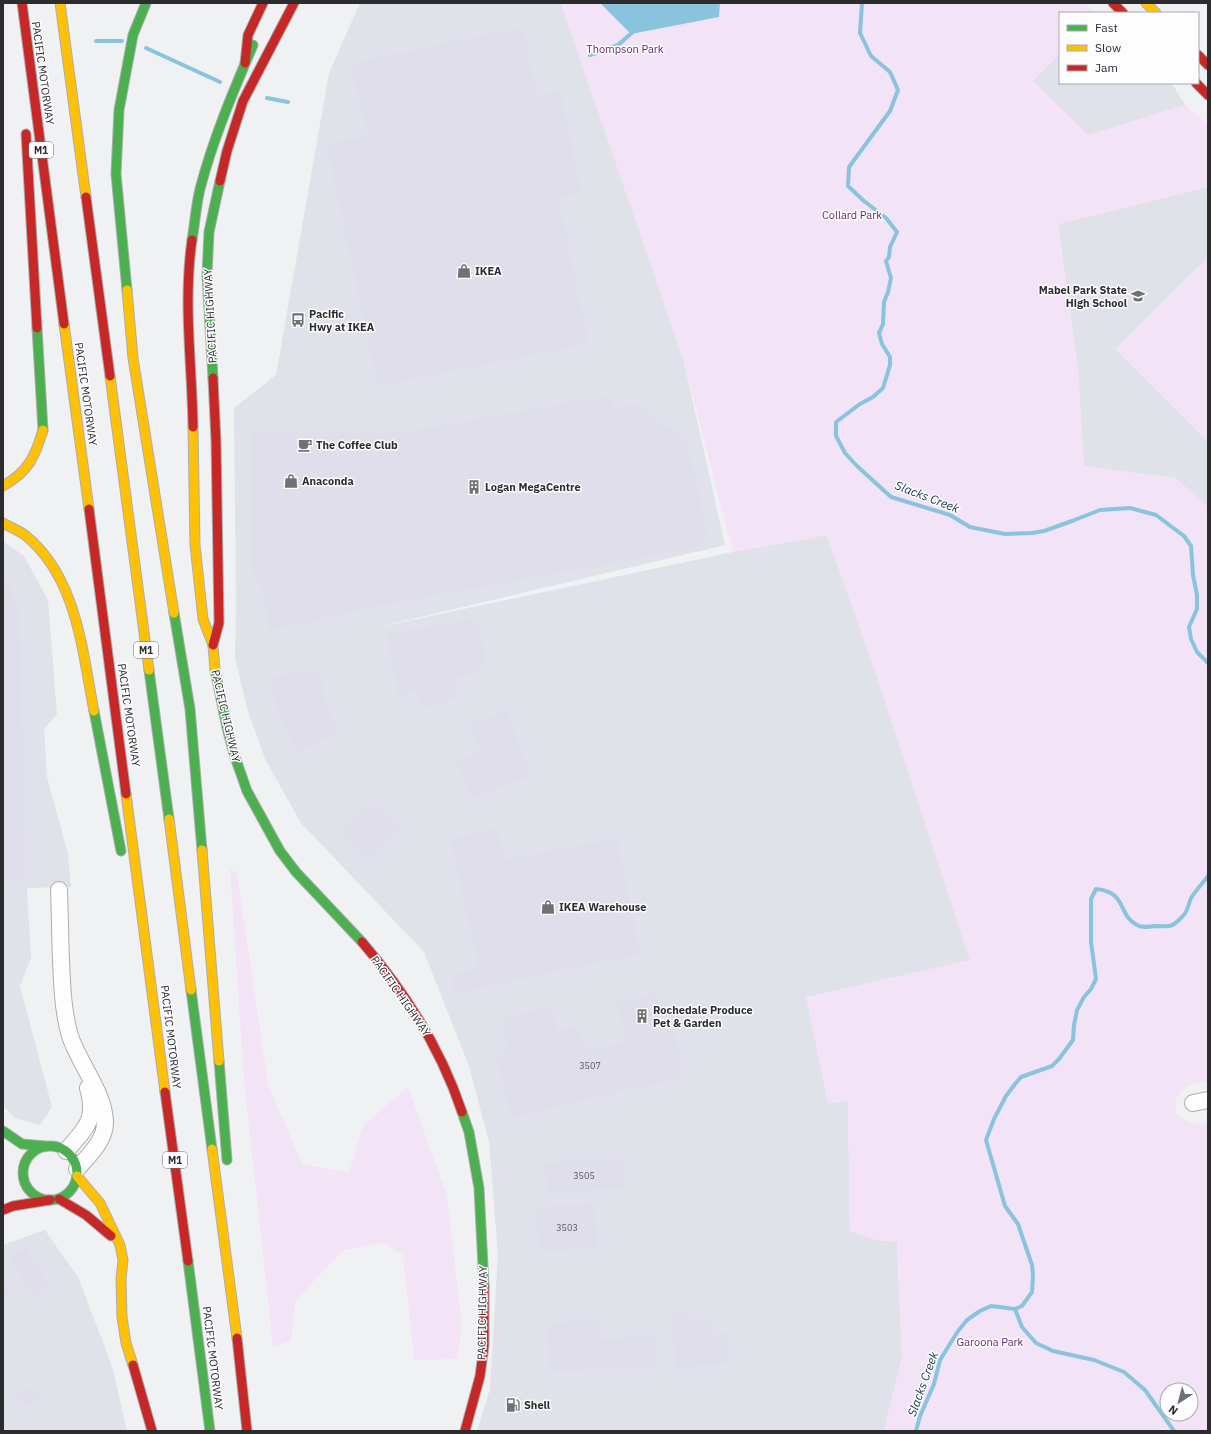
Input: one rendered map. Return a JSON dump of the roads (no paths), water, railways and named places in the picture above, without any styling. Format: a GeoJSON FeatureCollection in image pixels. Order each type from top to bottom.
{"type":"FeatureCollection","features":[{"type":"Feature","properties":{"kind":"main road"},"geometry":{"type":"LineString","coordinates":[[18,3],[23,82]]}},
{"type":"Feature","properties":{"kind":"main road","name":"PACIFIC MOTORWAY"},"geometry":{"type":"LineString","coordinates":[[22,3],[158,1026],[210,1431]]}},
{"type":"Feature","properties":{"kind":"main road","name":"M1"},"geometry":{"type":"LineString","coordinates":[[60,3],[232,1297],[247,1431]]}},
{"type":"Feature","properties":{"kind":"main road"},"geometry":{"type":"LineString","coordinates":[[146,3],[133,35],[119,110],[116,174],[133,358],[190,709],[226,1137],[227,1168]]}},
{"type":"Feature","properties":{"kind":"main road"},"geometry":{"type":"LineString","coordinates":[[245,62],[248,35],[263,3]]}},
{"type":"Feature","properties":{"kind":"main road","name":"PACIFIC HIGHWAY"},"geometry":{"type":"LineString","coordinates":[[272,3],[245,62],[221,124],[200,190],[192,233],[187,305],[193,416],[195,545],[203,619],[212,645],[227,728],[247,791],[280,851],[296,872],[348,926],[374,956],[418,1017],[440,1056],[455,1090],[469,1132],[476,1167],[482,1237],[484,1276],[484,1345],[480,1376],[465,1431]]}},
{"type":"Feature","properties":{"kind":"main road","name":"PACIFIC HIGHWAY"},"geometry":{"type":"LineString","coordinates":[[212,645],[219,623],[216,440],[207,275],[209,232],[215,199],[227,151],[243,102],[294,3]]}},
{"type":"Feature","properties":{"kind":"main road"},"geometry":{"type":"LineString","coordinates":[[1113,3],[1122,12]]}},
{"type":"Feature","properties":{"kind":"main road"},"geometry":{"type":"LineString","coordinates":[[1146,3],[1155,12]]}},
{"type":"Feature","properties":{"kind":"main road"},"geometry":{"type":"LineString","coordinates":[[276,37],[300,13]]}},
{"type":"Feature","properties":{"kind":"main road"},"geometry":{"type":"LineString","coordinates":[[1199,56],[1208,65]]}},
{"type":"Feature","properties":{"kind":"main road"},"geometry":{"type":"LineString","coordinates":[[1197,84],[1208,95]]}},
{"type":"Feature","properties":{"kind":"main road"},"geometry":{"type":"LineString","coordinates":[[3,486],[12,482],[26,469],[37,452],[43,430],[26,128]]}},
{"type":"Feature","properties":{"kind":"main road"},"geometry":{"type":"LineString","coordinates":[[3,523],[24,535],[48,558],[63,583],[75,617],[122,857]]}},
{"type":"Feature","properties":{"kind":"main road"},"geometry":{"type":"LineString","coordinates":[[130,896],[158,1026]]}},
{"type":"Feature","properties":{"kind":"main road"},"geometry":{"type":"LineString","coordinates":[[3,1131],[22,1144],[52,1146],[66,1151],[75,1162],[77,1172],[75,1184],[66,1196],[54,1200],[13,1206],[3,1210]]}},
{"type":"Feature","properties":{"kind":"main road"},"geometry":{"type":"LineString","coordinates":[[15,1185],[21,1169],[30,1154],[45,1146]]}},
{"type":"Feature","properties":{"kind":"main road"},"geometry":{"type":"LineString","coordinates":[[21,1169],[25,1184],[35,1196],[42,1199],[54,1200],[74,1205],[97,1221],[120,1245]]}},
{"type":"Feature","properties":{"kind":"main road"},"geometry":{"type":"LineString","coordinates":[[77,1172],[100,1203],[120,1245],[123,1260],[121,1279],[122,1317],[126,1343],[152,1431]]}},
{"type":"Feature","properties":{"kind":"main road"},"geometry":{"type":"LineString","coordinates":[[229,1206],[232,1297]]}},
{"type":"Feature","properties":{"kind":"street"},"geometry":{"type":"LineString","coordinates":[[59,890],[62,984],[70,1036],[101,1101],[105,1124],[98,1144],[77,1172]]}},
{"type":"Feature","properties":{"kind":"street"},"geometry":{"type":"LineString","coordinates":[[66,1151],[82,1132],[91,1118],[92,1100],[80,1059]]}},
{"type":"Feature","properties":{"kind":"water"},"geometry":{"type":"Polygon","coordinates":[[[600,3],[720,3],[719,17],[631,34],[600,3]]]}},
{"type":"Feature","properties":{"kind":"waterway","name":"Slacks Creek"},"geometry":{"type":"LineString","coordinates":[[862,3],[860,33],[871,56],[890,72],[898,90],[890,111],[849,167],[848,186],[886,218],[897,232],[890,247],[889,257],[886,261],[891,278],[884,302],[883,324],[879,333],[882,344],[890,357],[890,365],[883,388],[873,397],[860,404],[836,422],[836,436],[845,453],[891,497],[950,515],[970,527],[1005,534],[1032,533],[1044,531],[1100,510],[1130,508],[1156,515],[1184,536],[1191,546],[1193,575],[1197,595],[1197,609],[1189,627],[1191,639],[1197,652],[1208,663]]}},
{"type":"Feature","properties":{"kind":"waterway"},"geometry":{"type":"LineString","coordinates":[[590,55],[618,45],[635,30]]}},
{"type":"Feature","properties":{"kind":"waterway"},"geometry":{"type":"LineString","coordinates":[[96,41],[122,41]]}},
{"type":"Feature","properties":{"kind":"waterway"},"geometry":{"type":"LineString","coordinates":[[146,48],[220,82]]}},
{"type":"Feature","properties":{"kind":"waterway"},"geometry":{"type":"LineString","coordinates":[[267,98],[288,102]]}},
{"type":"Feature","properties":{"kind":"waterway","name":"Slacks Creek"},"geometry":{"type":"LineString","coordinates":[[916,1431],[920,1416],[934,1384],[940,1360],[958,1331],[967,1320],[980,1311],[991,1306],[1015,1309],[1022,1306],[1032,1292],[1032,1265],[1018,1224],[1005,1206],[986,1140],[994,1119],[1006,1096],[1021,1077],[1052,1066],[1073,1040],[1077,1010],[1096,979],[1091,942],[1091,899],[1096,889],[1113,894],[1118,899],[1127,916],[1137,925],[1142,927],[1167,926],[1172,925],[1184,915],[1187,911],[1191,898],[1208,876]]}},
{"type":"Feature","properties":{"kind":"waterway"},"geometry":{"type":"LineString","coordinates":[[1015,1309],[1022,1327],[1036,1343],[1053,1351],[1094,1360],[1124,1372],[1145,1390],[1174,1431]]}},
{"type":"Feature","properties":{"kind":"place","name":"IKEA"},"geometry":{"type":"Point","coordinates":[464,271]}},
{"type":"Feature","properties":{"kind":"place","name":"Mabel Park State High School"},"geometry":{"type":"Point","coordinates":[1138,296]}},
{"type":"Feature","properties":{"kind":"place","name":"Pacific Hwy at IKEA"},"geometry":{"type":"Point","coordinates":[298,320]}},
{"type":"Feature","properties":{"kind":"place","name":"The Coffee Club"},"geometry":{"type":"Point","coordinates":[305,445]}},
{"type":"Feature","properties":{"kind":"place","name":"Anaconda"},"geometry":{"type":"Point","coordinates":[291,481]}},
{"type":"Feature","properties":{"kind":"place","name":"Logan MegaCentre"},"geometry":{"type":"Point","coordinates":[474,487]}},
{"type":"Feature","properties":{"kind":"place","name":"IKEA Warehouse"},"geometry":{"type":"Point","coordinates":[548,907]}},
{"type":"Feature","properties":{"kind":"place","name":"Rochedale Produce Pet & Garden"},"geometry":{"type":"Point","coordinates":[642,1016]}},
{"type":"Feature","properties":{"kind":"place","name":"Shell"},"geometry":{"type":"Point","coordinates":[513,1405]}},
{"type":"Feature","properties":{"kind":"park label","name":"Thompson Park"},"geometry":{"type":"Point","coordinates":[625,49]}},
{"type":"Feature","properties":{"kind":"park label","name":"Collard Park"},"geometry":{"type":"Point","coordinates":[852,215]}},
{"type":"Feature","properties":{"kind":"park label","name":"Garoona Park"},"geometry":{"type":"Point","coordinates":[990,1342]}}]}
